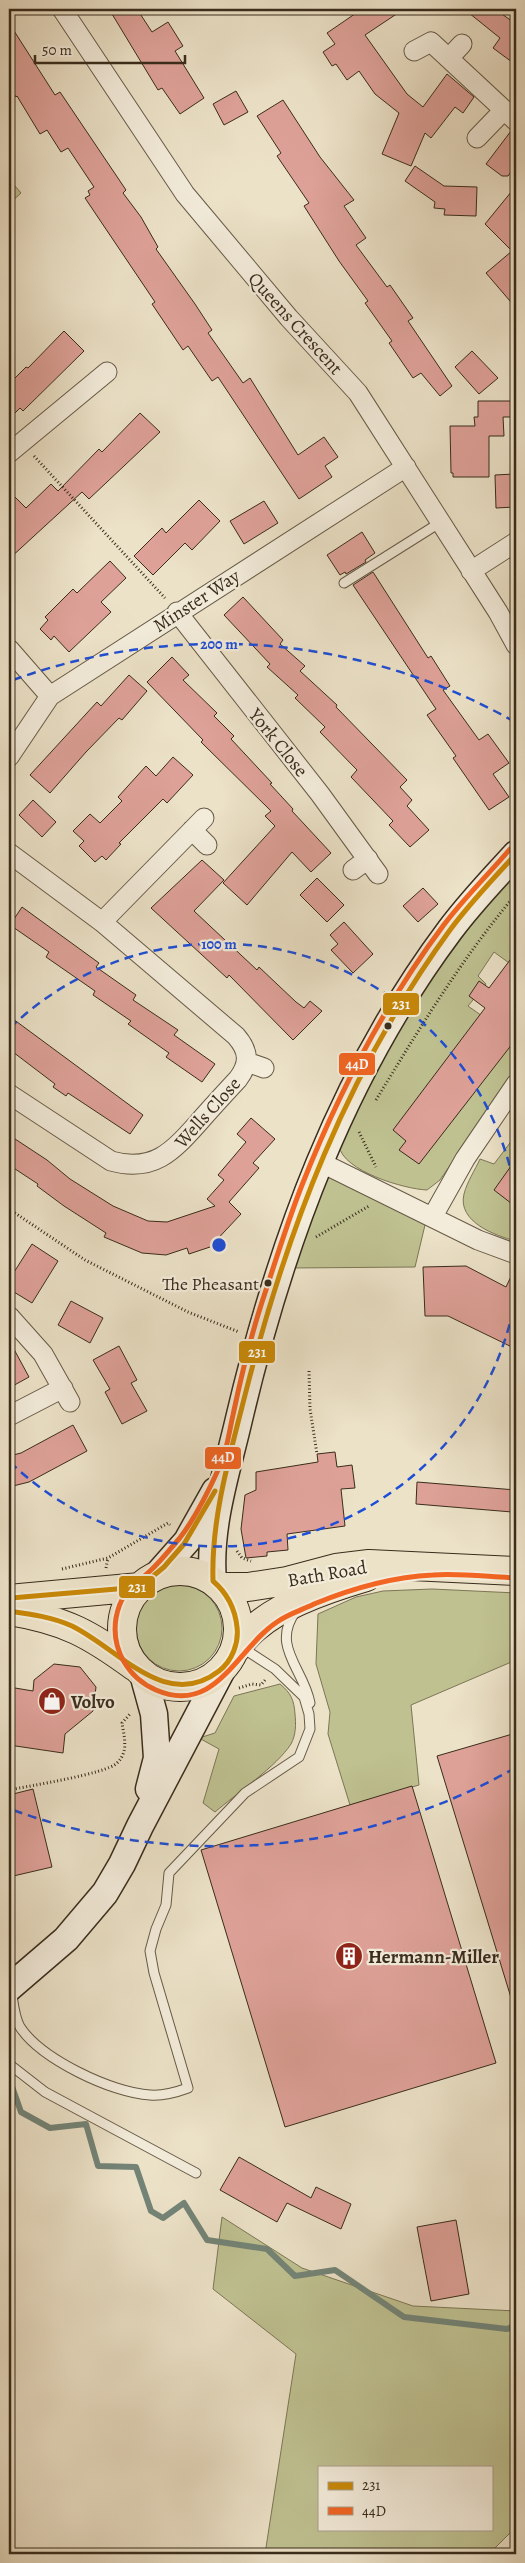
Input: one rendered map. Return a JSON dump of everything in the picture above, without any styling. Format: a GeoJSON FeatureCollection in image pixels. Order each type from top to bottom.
{"type":"FeatureCollection","features":[{"type":"Feature","properties":{"kind":"main road"},"geometry":{"type":"LineString","coordinates":[[10,1987],[66,1939],[94,1907],[122,1864],[140,1826],[232,1664],[238,1633],[236,1612],[217,1584],[212,1548],[228,1467],[258,1339],[301,1209],[364,1064],[413,983],[450,929],[516,854]]}},
{"type":"Feature","properties":{"kind":"main road"},"geometry":{"type":"LineString","coordinates":[[140,1826],[157,1758],[142,1712],[140,1671],[123,1640],[122,1621],[128,1603],[187,1541],[228,1467]]}},
{"type":"Feature","properties":{"kind":"main road","name":"Bath Road"},"geometry":{"type":"LineString","coordinates":[[217,1584],[280,1582],[336,1568],[368,1564],[516,1571]]}},
{"type":"Feature","properties":{"kind":"main road","name":"Bath Road"},"geometry":{"type":"LineString","coordinates":[[232,1664],[256,1626],[278,1612],[308,1598],[368,1576],[434,1567]]}},
{"type":"Feature","properties":{"kind":"main road"},"geometry":{"type":"LineString","coordinates":[[9,1609],[148,1582],[174,1571],[194,1572],[217,1584]]}},
{"type":"Feature","properties":{"kind":"main road"},"geometry":{"type":"LineString","coordinates":[[9,1609],[63,1622],[94,1638],[161,1684],[182,1687],[192,1686],[211,1678],[232,1664]]}},
{"type":"Feature","properties":{"kind":"street","name":"Queens Crescent"},"geometry":{"type":"LineString","coordinates":[[62,9],[185,194],[289,318],[341,372],[358,393],[441,522],[516,645]]}},
{"type":"Feature","properties":{"kind":"street"},"geometry":{"type":"LineString","coordinates":[[414,51],[431,42],[510,116],[477,138]]}},
{"type":"Feature","properties":{"kind":"street"},"geometry":{"type":"LineString","coordinates":[[449,58],[462,44]]}},
{"type":"Feature","properties":{"kind":"street"},"geometry":{"type":"LineString","coordinates":[[15,448],[108,372]]}},
{"type":"Feature","properties":{"kind":"street","name":"Minster Way"},"geometry":{"type":"LineString","coordinates":[[9,757],[50,696],[177,612],[406,467]]}},
{"type":"Feature","properties":{"kind":"street"},"geometry":{"type":"LineString","coordinates":[[471,570],[516,542]]}},
{"type":"Feature","properties":{"kind":"street","name":"York Close"},"geometry":{"type":"LineString","coordinates":[[177,612],[320,794],[366,868]]}},
{"type":"Feature","properties":{"kind":"street"},"geometry":{"type":"LineString","coordinates":[[9,649],[50,696]]}},
{"type":"Feature","properties":{"kind":"street"},"geometry":{"type":"LineString","coordinates":[[102,922],[155,865],[198,824],[207,845]]}},
{"type":"Feature","properties":{"kind":"street","name":"Wells Close"},"geometry":{"type":"LineString","coordinates":[[9,853],[102,922],[236,1036],[256,1065],[238,1079],[178,1145],[162,1157],[144,1164],[122,1164],[112,1161],[93,1151],[9,1094]]}},
{"type":"Feature","properties":{"kind":"street"},"geometry":{"type":"LineString","coordinates":[[433,1216],[465,1159],[516,1084]]}},
{"type":"Feature","properties":{"kind":"street"},"geometry":{"type":"LineString","coordinates":[[320,1162],[433,1216],[478,1240],[516,1254]]}},
{"type":"Feature","properties":{"kind":"street"},"geometry":{"type":"LineString","coordinates":[[9,1316],[43,1354],[66,1395],[9,1416]]}},
{"type":"Feature","properties":{"kind":"lane"},"geometry":{"type":"LineString","coordinates":[[344,583],[441,522]]}},
{"type":"Feature","properties":{"kind":"lane"},"geometry":{"type":"LineString","coordinates":[[10,1987],[19,2026],[35,2043],[86,2075],[124,2091],[152,2096],[188,2088],[154,1973],[150,1951],[156,1929],[166,1905],[168,1873],[245,1793],[299,1757],[310,1729],[312,1711],[308,1691],[291,1660],[286,1646],[288,1626],[297,1610],[308,1598]]}},
{"type":"Feature","properties":{"kind":"lane"},"geometry":{"type":"LineString","coordinates":[[232,1664],[276,1669],[304,1698],[309,1714],[310,1729]]}},
{"type":"Feature","properties":{"kind":"lane"},"geometry":{"type":"LineString","coordinates":[[9,2064],[45,2092],[196,2173]]}},
{"type":"Feature","properties":{"kind":"path"},"geometry":{"type":"LineString","coordinates":[[15,448],[177,612]]}},
{"type":"Feature","properties":{"kind":"path"},"geometry":{"type":"LineString","coordinates":[[371,1107],[455,974],[516,894]]}},
{"type":"Feature","properties":{"kind":"path"},"geometry":{"type":"LineString","coordinates":[[311,1240],[389,1195],[358,1130],[353,1137]]}},
{"type":"Feature","properties":{"kind":"path"},"geometry":{"type":"LineString","coordinates":[[9,1209],[85,1260],[188,1312],[258,1339]]}},
{"type":"Feature","properties":{"kind":"path"},"geometry":{"type":"LineString","coordinates":[[310,1371],[310,1409],[317,1454]]}},
{"type":"Feature","properties":{"kind":"path"},"geometry":{"type":"LineString","coordinates":[[60,1569],[108,1558],[168,1523],[187,1541]]}},
{"type":"Feature","properties":{"kind":"path"},"geometry":{"type":"LineString","coordinates":[[103,1590],[108,1558]]}},
{"type":"Feature","properties":{"kind":"path"},"geometry":{"type":"LineString","coordinates":[[232,1664],[248,1685],[261,1685],[276,1669]]}},
{"type":"Feature","properties":{"kind":"path"},"geometry":{"type":"LineString","coordinates":[[9,1790],[100,1770],[117,1764],[125,1749],[122,1723],[130,1715],[142,1712]]}},
{"type":"Feature","properties":{"kind":"green space"},"geometry":{"type":"Polygon","coordinates":[[[9,179],[21,193],[9,204],[9,179]]]}},
{"type":"Feature","properties":{"kind":"green space"},"geometry":{"type":"Polygon","coordinates":[[[516,869],[516,968],[494,952],[478,976],[486,984],[468,1006],[516,1040],[516,1068],[440,1180],[427,1190],[390,1182],[363,1171],[343,1155],[339,1146],[373,1073],[431,980],[464,934],[516,869]]]}},
{"type":"Feature","properties":{"kind":"green space"},"geometry":{"type":"Polygon","coordinates":[[[516,1135],[516,1241],[480,1226],[472,1220],[463,1204],[465,1190],[480,1159],[494,1164],[516,1135]]]}},
{"type":"Feature","properties":{"kind":"green space"},"geometry":{"type":"Polygon","coordinates":[[[334,1177],[413,1216],[425,1225],[415,1267],[291,1268],[326,1178],[334,1177]]]}},
{"type":"Feature","properties":{"kind":"green space"},"geometry":{"type":"Polygon","coordinates":[[[179,1585],[195,1588],[203,1592],[215,1604],[219,1612],[222,1628],[219,1644],[215,1652],[203,1664],[195,1668],[179,1671],[163,1668],[155,1664],[143,1652],[139,1644],[136,1628],[139,1612],[143,1604],[155,1592],[163,1588],[179,1585]]]}},
{"type":"Feature","properties":{"kind":"green space"},"geometry":{"type":"Polygon","coordinates":[[[432,1589],[516,1593],[516,1660],[411,1705],[419,1785],[350,1805],[328,1734],[330,1712],[316,1664],[318,1614],[356,1597],[383,1591],[432,1589]]]}},
{"type":"Feature","properties":{"kind":"green space"},"geometry":{"type":"Polygon","coordinates":[[[280,1684],[291,1697],[294,1705],[295,1729],[291,1744],[266,1770],[215,1812],[203,1803],[219,1749],[199,1738],[215,1733],[234,1696],[280,1684]]]}},
{"type":"Feature","properties":{"kind":"green space"},"geometry":{"type":"Polygon","coordinates":[[[511,2170],[516,2170],[516,2240],[511,2170]]]}},
{"type":"Feature","properties":{"kind":"green space"},"geometry":{"type":"Polygon","coordinates":[[[222,2217],[302,2268],[413,2306],[516,2311],[516,2527],[489,2554],[265,2554],[296,2354],[213,2289],[222,2217]]]}},
{"type":"Feature","properties":{"kind":"building"},"geometry":{"type":"Polygon","coordinates":[[[109,9],[137,9],[152,32],[168,22],[183,46],[175,51],[204,98],[180,114],[162,88],[158,90],[109,9]]]}},
{"type":"Feature","properties":{"kind":"building"},"geometry":{"type":"Polygon","coordinates":[[[362,9],[404,9],[365,35],[407,94],[423,107],[447,74],[474,97],[463,113],[455,107],[431,138],[425,133],[411,166],[382,154],[399,113],[375,94],[359,71],[347,80],[336,64],[332,66],[323,52],[335,44],[327,33],[362,9]]]}},
{"type":"Feature","properties":{"kind":"building"},"geometry":{"type":"Polygon","coordinates":[[[464,9],[495,9],[513,22],[516,18],[516,65],[493,48],[500,38],[464,9]]]}},
{"type":"Feature","properties":{"kind":"building"},"geometry":{"type":"Polygon","coordinates":[[[9,23],[55,95],[60,92],[126,190],[123,193],[141,217],[158,247],[156,249],[212,330],[208,333],[243,383],[250,378],[298,455],[324,437],[338,457],[325,466],[332,477],[299,499],[218,377],[212,381],[188,346],[183,350],[152,304],[155,302],[85,198],[90,195],[88,191],[94,187],[68,148],[61,152],[47,130],[40,134],[16,97],[9,85],[9,23]]]}},
{"type":"Feature","properties":{"kind":"building"},"geometry":{"type":"Polygon","coordinates":[[[236,91],[248,112],[224,125],[213,104],[236,91]]]}},
{"type":"Feature","properties":{"kind":"building"},"geometry":{"type":"Polygon","coordinates":[[[283,100],[320,157],[354,200],[344,206],[366,238],[356,245],[387,287],[390,285],[413,318],[408,321],[452,386],[440,396],[421,373],[413,378],[389,343],[392,341],[365,303],[368,301],[339,261],[304,206],[309,203],[277,156],[281,153],[257,116],[283,100]]]}},
{"type":"Feature","properties":{"kind":"building"},"geometry":{"type":"Polygon","coordinates":[[[511,131],[516,132],[516,165],[508,176],[502,176],[486,164],[511,131]]]}},
{"type":"Feature","properties":{"kind":"building"},"geometry":{"type":"Polygon","coordinates":[[[415,166],[444,186],[477,187],[476,216],[444,215],[445,209],[434,208],[435,202],[405,181],[415,166]]]}},
{"type":"Feature","properties":{"kind":"building"},"geometry":{"type":"Polygon","coordinates":[[[516,186],[516,308],[486,273],[512,251],[485,224],[516,186]]]}},
{"type":"Feature","properties":{"kind":"building"},"geometry":{"type":"Polygon","coordinates":[[[64,331],[84,351],[23,411],[20,408],[9,419],[9,384],[26,367],[28,368],[64,331]]]}},
{"type":"Feature","properties":{"kind":"building"},"geometry":{"type":"Polygon","coordinates":[[[472,351],[498,378],[479,394],[455,367],[472,351]]]}},
{"type":"Feature","properties":{"kind":"building"},"geometry":{"type":"Polygon","coordinates":[[[478,401],[512,401],[512,417],[503,417],[504,436],[489,436],[489,477],[453,477],[453,473],[451,473],[450,426],[475,426],[474,417],[478,417],[478,401]]]}},
{"type":"Feature","properties":{"kind":"building"},"geometry":{"type":"Polygon","coordinates":[[[140,413],[160,432],[89,499],[82,492],[9,559],[9,491],[26,508],[51,484],[58,491],[99,449],[102,452],[140,413]]]}},
{"type":"Feature","properties":{"kind":"building"},"geometry":{"type":"Polygon","coordinates":[[[514,474],[515,507],[496,508],[495,475],[514,474]]]}},
{"type":"Feature","properties":{"kind":"building"},"geometry":{"type":"Polygon","coordinates":[[[199,500],[220,521],[192,550],[185,543],[153,575],[134,556],[162,528],[166,533],[199,500]]]}},
{"type":"Feature","properties":{"kind":"building"},"geometry":{"type":"Polygon","coordinates":[[[264,501],[278,523],[244,544],[230,521],[264,501]]]}},
{"type":"Feature","properties":{"kind":"building"},"geometry":{"type":"Polygon","coordinates":[[[362,532],[375,553],[365,560],[366,562],[346,574],[345,572],[340,575],[327,555],[362,532]]]}},
{"type":"Feature","properties":{"kind":"building"},"geometry":{"type":"Polygon","coordinates":[[[110,561],[126,578],[101,602],[111,612],[69,652],[54,636],[51,640],[40,629],[48,620],[45,617],[73,589],[77,593],[110,561]]]}},
{"type":"Feature","properties":{"kind":"building"},"geometry":{"type":"Polygon","coordinates":[[[373,572],[428,658],[431,656],[450,686],[443,690],[479,740],[488,734],[509,763],[493,774],[509,797],[489,810],[453,758],[456,756],[427,715],[436,709],[353,585],[373,572]]]}},
{"type":"Feature","properties":{"kind":"building"},"geometry":{"type":"Polygon","coordinates":[[[243,597],[283,640],[280,644],[305,666],[300,671],[337,705],[336,707],[407,780],[400,787],[412,800],[407,806],[429,830],[410,847],[389,825],[393,821],[351,777],[357,770],[320,732],[325,727],[295,698],[298,695],[267,667],[270,664],[224,615],[243,597]]]}},
{"type":"Feature","properties":{"kind":"building"},"geometry":{"type":"Polygon","coordinates":[[[172,657],[189,675],[183,680],[217,713],[214,716],[234,736],[231,739],[272,783],[270,784],[293,809],[292,811],[331,853],[311,872],[292,852],[247,905],[223,883],[275,826],[265,816],[271,811],[201,742],[203,740],[147,682],[172,657]]]}},
{"type":"Feature","properties":{"kind":"building"},"geometry":{"type":"Polygon","coordinates":[[[129,675],[147,691],[122,720],[119,718],[86,752],[50,793],[30,775],[97,702],[101,706],[129,675]]]}},
{"type":"Feature","properties":{"kind":"building"},"geometry":{"type":"Polygon","coordinates":[[[173,757],[193,775],[167,803],[163,799],[119,843],[121,844],[106,860],[102,856],[95,862],[79,846],[84,841],[73,831],[90,814],[100,823],[122,801],[118,797],[146,766],[156,776],[173,757]]]}},
{"type":"Feature","properties":{"kind":"building"},"geometry":{"type":"Polygon","coordinates":[[[33,800],[56,822],[42,837],[19,815],[33,800]]]}},
{"type":"Feature","properties":{"kind":"building"},"geometry":{"type":"Polygon","coordinates":[[[202,860],[224,880],[194,911],[257,970],[259,967],[296,1002],[304,1008],[310,1001],[322,1011],[293,1040],[229,975],[227,978],[151,908],[202,860]]]}},
{"type":"Feature","properties":{"kind":"building"},"geometry":{"type":"Polygon","coordinates":[[[317,878],[344,905],[327,922],[300,895],[317,878]]]}},
{"type":"Feature","properties":{"kind":"building"},"geometry":{"type":"Polygon","coordinates":[[[423,888],[438,904],[418,922],[403,906],[423,888]]]}},
{"type":"Feature","properties":{"kind":"building"},"geometry":{"type":"Polygon","coordinates":[[[22,907],[99,963],[96,967],[136,995],[133,1000],[178,1030],[174,1035],[215,1064],[202,1082],[166,1057],[169,1053],[128,1024],[131,1021],[93,995],[95,991],[46,957],[49,952],[10,925],[22,907]]]}},
{"type":"Feature","properties":{"kind":"building"},"geometry":{"type":"Polygon","coordinates":[[[344,922],[373,954],[353,973],[331,950],[338,944],[330,935],[344,922]]]}},
{"type":"Feature","properties":{"kind":"building"},"geometry":{"type":"Polygon","coordinates":[[[516,952],[516,1039],[419,1164],[399,1150],[406,1141],[393,1130],[485,1008],[469,996],[479,981],[489,988],[516,952]]]}},
{"type":"Feature","properties":{"kind":"building"},"geometry":{"type":"Polygon","coordinates":[[[9,1016],[143,1115],[130,1134],[68,1093],[66,1096],[53,1087],[55,1084],[9,1049],[9,1016]]]}},
{"type":"Feature","properties":{"kind":"building"},"geometry":{"type":"Polygon","coordinates":[[[251,1118],[275,1139],[253,1163],[259,1168],[229,1202],[241,1214],[210,1247],[189,1254],[187,1248],[166,1255],[142,1253],[104,1237],[106,1233],[64,1206],[37,1186],[38,1184],[9,1165],[9,1135],[47,1160],[70,1179],[113,1206],[148,1221],[167,1222],[215,1206],[207,1199],[224,1180],[218,1175],[246,1142],[237,1134],[251,1118]]]}},
{"type":"Feature","properties":{"kind":"building"},"geometry":{"type":"Polygon","coordinates":[[[516,1159],[516,1207],[494,1190],[516,1159]]]}},
{"type":"Feature","properties":{"kind":"building"},"geometry":{"type":"Polygon","coordinates":[[[32,1244],[58,1261],[32,1303],[9,1289],[9,1280],[32,1244]]]}},
{"type":"Feature","properties":{"kind":"building"},"geometry":{"type":"Polygon","coordinates":[[[466,1266],[506,1287],[516,1266],[516,1349],[448,1316],[425,1316],[423,1267],[466,1266]]]}},
{"type":"Feature","properties":{"kind":"building"},"geometry":{"type":"Polygon","coordinates":[[[71,1301],[103,1318],[90,1343],[58,1325],[71,1301]]]}},
{"type":"Feature","properties":{"kind":"building"},"geometry":{"type":"Polygon","coordinates":[[[9,1340],[29,1377],[9,1388],[9,1340]]]}},
{"type":"Feature","properties":{"kind":"building"},"geometry":{"type":"Polygon","coordinates":[[[119,1346],[137,1380],[131,1383],[147,1411],[122,1424],[105,1392],[110,1389],[93,1360],[119,1346]]]}},
{"type":"Feature","properties":{"kind":"building"},"geometry":{"type":"Polygon","coordinates":[[[73,1425],[87,1451],[29,1482],[9,1487],[9,1456],[21,1453],[73,1425]]]}},
{"type":"Feature","properties":{"kind":"building"},"geometry":{"type":"Polygon","coordinates":[[[335,1452],[337,1467],[352,1465],[355,1488],[341,1489],[345,1526],[287,1534],[288,1550],[267,1552],[267,1556],[246,1558],[241,1529],[245,1495],[256,1490],[256,1472],[318,1462],[317,1454],[335,1452]]]}},
{"type":"Feature","properties":{"kind":"building"},"geometry":{"type":"Polygon","coordinates":[[[417,1482],[516,1490],[516,1505],[512,1505],[512,1512],[416,1504],[417,1482]]]}},
{"type":"Feature","properties":{"kind":"building","name":"Volvo"},"geometry":{"type":"Polygon","coordinates":[[[54,1664],[80,1667],[96,1687],[93,1711],[65,1734],[63,1753],[9,1745],[9,1687],[33,1691],[34,1680],[54,1664]]]}},
{"type":"Feature","properties":{"kind":"building"},"geometry":{"type":"Polygon","coordinates":[[[516,1733],[516,2000],[512,2001],[437,1756],[516,1733]]]}},
{"type":"Feature","properties":{"kind":"building","name":"Hermann-Miller"},"geometry":{"type":"Polygon","coordinates":[[[412,1786],[496,2063],[285,2127],[201,1850],[412,1786]]]}},
{"type":"Feature","properties":{"kind":"building"},"geometry":{"type":"Polygon","coordinates":[[[33,1789],[52,1867],[9,1877],[9,1795],[33,1789]]]}},
{"type":"Feature","properties":{"kind":"building"},"geometry":{"type":"Polygon","coordinates":[[[239,2157],[311,2198],[316,2187],[351,2204],[341,2229],[287,2203],[277,2222],[220,2190],[239,2157]]]}},
{"type":"Feature","properties":{"kind":"building"},"geometry":{"type":"Polygon","coordinates":[[[456,2220],[469,2294],[431,2301],[417,2227],[456,2220]]]}},
{"type":"Feature","properties":{"kind":"waterway"},"geometry":{"type":"LineString","coordinates":[[9,2078],[21,2112],[50,2128],[86,2124],[98,2166],[136,2167],[151,2211],[163,2218],[184,2203],[207,2240],[267,2249],[295,2276],[335,2270],[404,2317],[507,2329],[516,2325]]}},
{"type":"Feature","properties":{"kind":"transit line","name":"44D"},"geometry":{"type":"LineString","coordinates":[[510,849],[451,916],[421,956],[382,1019],[347,1084],[316,1151],[281,1243],[250,1344],[222,1462],[201,1505],[185,1531],[158,1563],[125,1595],[116,1618],[116,1641],[119,1651],[130,1670],[146,1685],[177,1696],[195,1694],[210,1687],[224,1676],[263,1633],[277,1622],[290,1614],[329,1598],[372,1584],[417,1576],[454,1574],[516,1578]]}},
{"type":"Feature","properties":{"kind":"transit line","name":"231"},"geometry":{"type":"LineString","coordinates":[[9,1611],[49,1618],[72,1626],[90,1636],[125,1661],[162,1681],[180,1684],[199,1682],[219,1671],[228,1662],[236,1645],[237,1627],[230,1601],[213,1581],[213,1558],[218,1512],[233,1444],[261,1337],[279,1275],[300,1214],[324,1155],[380,1039],[413,984],[450,930],[516,854]]}},
{"type":"Feature","properties":{"kind":"transit line","name":"231"},"geometry":{"type":"LineString","coordinates":[[11,1598],[140,1587],[164,1567],[184,1544],[215,1491]]}},
{"type":"Feature","properties":{"kind":"place","name":"The Pheasant"},"geometry":{"type":"Point","coordinates":[268,1283]}},
{"type":"Feature","properties":{"kind":"place","name":"Volvo"},"geometry":{"type":"Point","coordinates":[52,1701]}},
{"type":"Feature","properties":{"kind":"place","name":"Hermann-Miller"},"geometry":{"type":"Point","coordinates":[349,1956]}}]}
